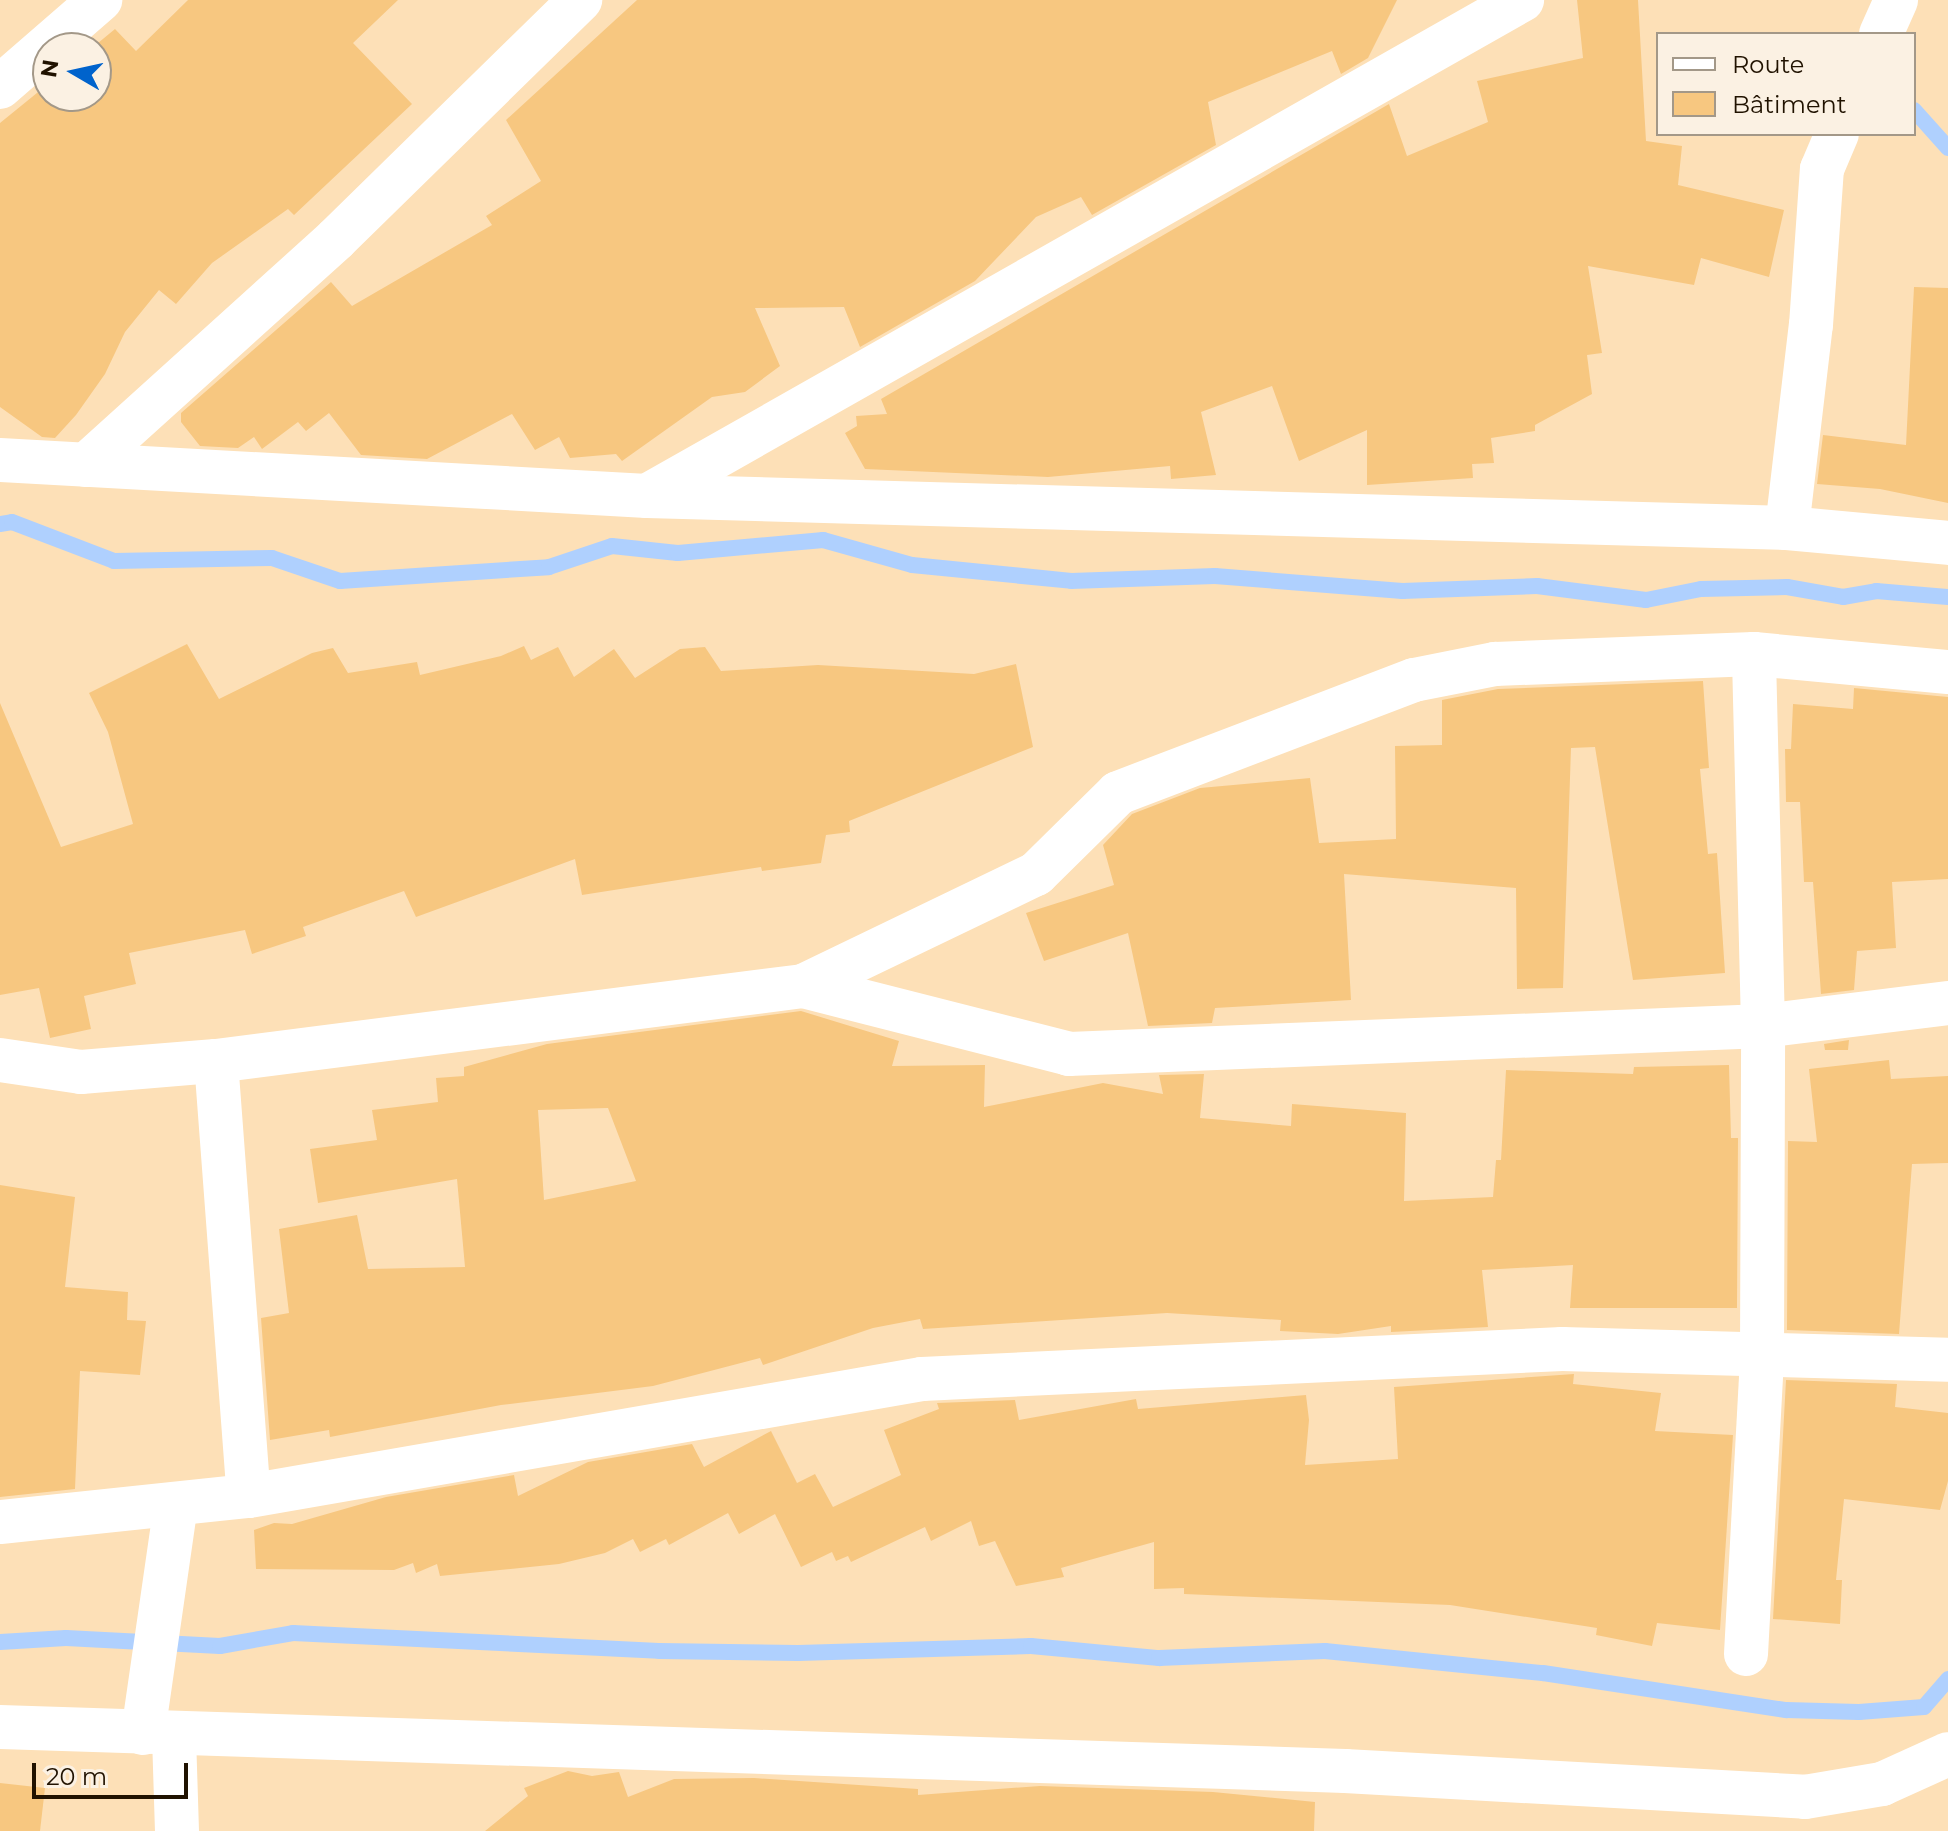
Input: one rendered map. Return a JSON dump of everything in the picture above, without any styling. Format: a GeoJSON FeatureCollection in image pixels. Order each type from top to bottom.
{"type":"FeatureCollection","features":[{"type":"Feature","properties":{"kind":"street"},"geometry":{"type":"LineString","coordinates":[[0,87],[100,0]]}},
{"type":"Feature","properties":{"kind":"street"},"geometry":{"type":"LineString","coordinates":[[86,465],[336,239],[580,0]]}},
{"type":"Feature","properties":{"kind":"street"},"geometry":{"type":"LineString","coordinates":[[647,496],[1522,0]]}},
{"type":"Feature","properties":{"kind":"street"},"geometry":{"type":"LineString","coordinates":[[1882,32],[1896,0]]}},
{"type":"Feature","properties":{"kind":"street"},"geometry":{"type":"LineString","coordinates":[[1787,528],[1811,325],[1822,169],[1836,136]]}},
{"type":"Feature","properties":{"kind":"street"},"geometry":{"type":"LineString","coordinates":[[0,460],[647,496],[1787,528],[1948,543]]}},
{"type":"Feature","properties":{"kind":"street"},"geometry":{"type":"LineString","coordinates":[[0,1060],[81,1072],[216,1061],[803,986],[1036,874],[1118,793],[1414,680],[1495,664],[1754,654],[1948,672]]}},
{"type":"Feature","properties":{"kind":"street"},"geometry":{"type":"LineString","coordinates":[[1746,1654],[1762,1354],[1763,1026],[1754,654]]}},
{"type":"Feature","properties":{"kind":"street"},"geometry":{"type":"LineString","coordinates":[[803,986],[1069,1054],[1763,1026],[1948,1003]]}},
{"type":"Feature","properties":{"kind":"street"},"geometry":{"type":"LineString","coordinates":[[216,1061],[249,1496]]}},
{"type":"Feature","properties":{"kind":"street"},"geometry":{"type":"LineString","coordinates":[[0,1522],[249,1496],[922,1379],[1562,1349],[1948,1360]]}},
{"type":"Feature","properties":{"kind":"street"},"geometry":{"type":"LineString","coordinates":[[176,1504],[158,1734],[177,1831]]}},
{"type":"Feature","properties":{"kind":"street"},"geometry":{"type":"LineString","coordinates":[[0,1727],[1329,1771],[1805,1797],[1882,1784],[1948,1754]]}},
{"type":"Feature","properties":{"kind":"building"},"geometry":{"type":"Polygon","coordinates":[[[188,0],[398,0],[353,43],[412,104],[294,215],[288,209],[212,263],[176,304],[159,290],[125,332],[105,374],[76,415],[55,438],[42,437],[0,407],[0,123],[32,97],[32,112],[112,112],[111,32],[115,29],[136,51],[188,0]]]}},
{"type":"Feature","properties":{"kind":"building"},"geometry":{"type":"Polygon","coordinates":[[[637,0],[1397,0],[1368,58],[1341,74],[1332,51],[1208,102],[1216,145],[1092,215],[1081,197],[1036,217],[975,281],[860,347],[844,307],[755,308],[780,366],[745,392],[712,397],[622,461],[616,454],[570,458],[559,437],[535,450],[512,414],[427,459],[361,455],[329,413],[306,431],[298,422],[262,449],[254,437],[238,448],[200,446],[181,422],[181,413],[331,282],[352,306],[492,225],[486,216],[541,181],[506,120],[637,0]]]}},
{"type":"Feature","properties":{"kind":"building"},"geometry":{"type":"Polygon","coordinates":[[[1577,0],[1638,0],[1646,141],[1682,146],[1678,185],[1784,210],[1769,277],[1701,258],[1694,285],[1588,266],[1602,353],[1587,355],[1592,394],[1535,425],[1535,431],[1491,438],[1494,463],[1472,464],[1473,478],[1367,485],[1367,430],[1299,461],[1272,386],[1201,412],[1216,475],[1171,479],[1170,466],[1048,477],[865,469],[845,433],[857,426],[856,416],[887,414],[881,399],[1389,104],[1407,156],[1488,122],[1477,81],[1583,58],[1577,0]]]}},
{"type":"Feature","properties":{"kind":"building"},"geometry":{"type":"Polygon","coordinates":[[[1914,287],[1948,288],[1948,503],[1880,489],[1817,484],[1823,435],[1906,445],[1914,287]]]}},
{"type":"Feature","properties":{"kind":"building"},"geometry":{"type":"Polygon","coordinates":[[[187,644],[219,699],[312,653],[333,648],[348,673],[417,662],[420,675],[501,656],[524,646],[531,660],[558,647],[574,677],[614,649],[635,678],[680,649],[705,647],[721,671],[818,665],[974,674],[1016,664],[1033,747],[849,821],[850,832],[826,835],[821,863],[762,871],[761,867],[582,895],[575,859],[416,917],[404,891],[303,927],[306,936],[252,954],[245,930],[129,953],[136,984],[84,996],[91,1029],[50,1038],[39,988],[0,995],[0,703],[61,847],[133,824],[108,732],[89,693],[187,644]]]}},
{"type":"Feature","properties":{"kind":"building"},"geometry":{"type":"Polygon","coordinates":[[[1703,681],[1709,768],[1700,769],[1708,854],[1717,853],[1725,973],[1633,980],[1595,747],[1571,748],[1563,988],[1517,989],[1516,888],[1344,874],[1351,1000],[1215,1008],[1212,1023],[1148,1026],[1128,933],[1044,961],[1026,913],[1114,885],[1103,845],[1132,814],[1200,788],[1310,778],[1319,843],[1396,839],[1395,746],[1442,745],[1442,700],[1498,689],[1703,681]]]}},
{"type":"Feature","properties":{"kind":"building"},"geometry":{"type":"Polygon","coordinates":[[[1854,688],[1948,697],[1948,879],[1892,882],[1896,948],[1857,951],[1854,990],[1821,994],[1813,882],[1804,882],[1800,802],[1786,802],[1785,749],[1791,749],[1793,704],[1853,709],[1854,688]]]}},
{"type":"Feature","properties":{"kind":"building"},"geometry":{"type":"Polygon","coordinates":[[[801,1011],[899,1041],[892,1066],[985,1065],[984,1107],[1103,1083],[1163,1094],[1159,1075],[1204,1074],[1200,1118],[1291,1126],[1292,1104],[1406,1113],[1404,1201],[1493,1197],[1496,1160],[1501,1160],[1506,1070],[1633,1074],[1634,1067],[1729,1065],[1731,1138],[1738,1138],[1737,1308],[1570,1308],[1573,1265],[1482,1270],[1488,1327],[1391,1332],[1391,1326],[1338,1334],[1280,1331],[1281,1320],[1167,1313],[923,1329],[920,1319],[873,1328],[763,1365],[760,1358],[653,1386],[501,1405],[330,1437],[329,1430],[270,1440],[261,1318],[289,1313],[279,1229],[357,1215],[368,1269],[465,1267],[457,1179],[318,1203],[310,1149],[377,1140],[372,1110],[438,1102],[436,1078],[464,1076],[464,1067],[547,1044],[801,1011]],[[608,1108],[538,1110],[544,1200],[636,1181],[608,1108]]]}},
{"type":"Feature","properties":{"kind":"building"},"geometry":{"type":"Polygon","coordinates":[[[1849,1040],[1848,1050],[1825,1050],[1824,1044],[1849,1040]]]}},
{"type":"Feature","properties":{"kind":"building"},"geometry":{"type":"Polygon","coordinates":[[[1889,1060],[1891,1079],[1948,1076],[1948,1163],[1912,1164],[1899,1334],[1787,1330],[1788,1141],[1817,1142],[1809,1069],[1889,1060]]]}},
{"type":"Feature","properties":{"kind":"building"},"geometry":{"type":"Polygon","coordinates":[[[0,1185],[75,1197],[65,1287],[128,1292],[127,1320],[146,1321],[140,1375],[80,1371],[75,1489],[0,1497],[0,1185]]]}},
{"type":"Feature","properties":{"kind":"building"},"geometry":{"type":"Polygon","coordinates":[[[1574,1374],[1573,1384],[1661,1393],[1655,1431],[1733,1435],[1720,1630],[1657,1623],[1652,1646],[1596,1635],[1597,1628],[1450,1605],[1184,1594],[1184,1588],[1154,1589],[1154,1542],[1061,1568],[1064,1577],[1016,1586],[995,1541],[979,1546],[971,1521],[931,1541],[925,1527],[851,1562],[848,1556],[836,1561],[832,1552],[801,1567],[775,1514],[739,1534],[728,1513],[669,1545],[666,1539],[640,1552],[633,1539],[605,1553],[559,1564],[440,1576],[437,1564],[416,1573],[413,1563],[394,1570],[256,1569],[254,1530],[274,1523],[292,1524],[386,1497],[514,1475],[518,1496],[588,1462],[692,1444],[704,1467],[771,1431],[797,1483],[815,1474],[833,1507],[901,1475],[884,1430],[939,1409],[937,1403],[1015,1400],[1019,1420],[1136,1399],[1138,1409],[1306,1395],[1309,1420],[1305,1465],[1398,1459],[1394,1387],[1574,1374]]]}},
{"type":"Feature","properties":{"kind":"building"},"geometry":{"type":"Polygon","coordinates":[[[1786,1380],[1897,1384],[1895,1407],[1948,1413],[1948,1481],[1940,1510],[1844,1499],[1836,1580],[1842,1580],[1840,1624],[1773,1619],[1786,1380]]]}},
{"type":"Feature","properties":{"kind":"building"},"geometry":{"type":"Polygon","coordinates":[[[568,1771],[592,1776],[619,1772],[628,1797],[674,1779],[754,1778],[918,1789],[918,1795],[1040,1786],[1213,1792],[1315,1802],[1314,1831],[485,1831],[528,1796],[524,1788],[568,1771]]]}},
{"type":"Feature","properties":{"kind":"building"},"geometry":{"type":"Polygon","coordinates":[[[0,1783],[45,1788],[40,1831],[0,1831],[0,1783]]]}},
{"type":"Feature","properties":{"kind":"waterway"},"geometry":{"type":"LineString","coordinates":[[1916,112],[1948,148]]}},
{"type":"Feature","properties":{"kind":"waterway"},"geometry":{"type":"LineString","coordinates":[[0,524],[12,522],[114,561],[272,558],[340,581],[549,567],[612,546],[678,553],[823,540],[912,565],[1071,581],[1215,576],[1402,591],[1537,586],[1646,600],[1701,589],[1787,587],[1843,597],[1876,591],[1948,597]]}},
{"type":"Feature","properties":{"kind":"waterway"},"geometry":{"type":"LineString","coordinates":[[0,1642],[66,1638],[220,1646],[293,1633],[659,1651],[798,1653],[1031,1646],[1159,1658],[1325,1651],[1543,1673],[1786,1710],[1859,1712],[1924,1707],[1948,1679]]}}]}
